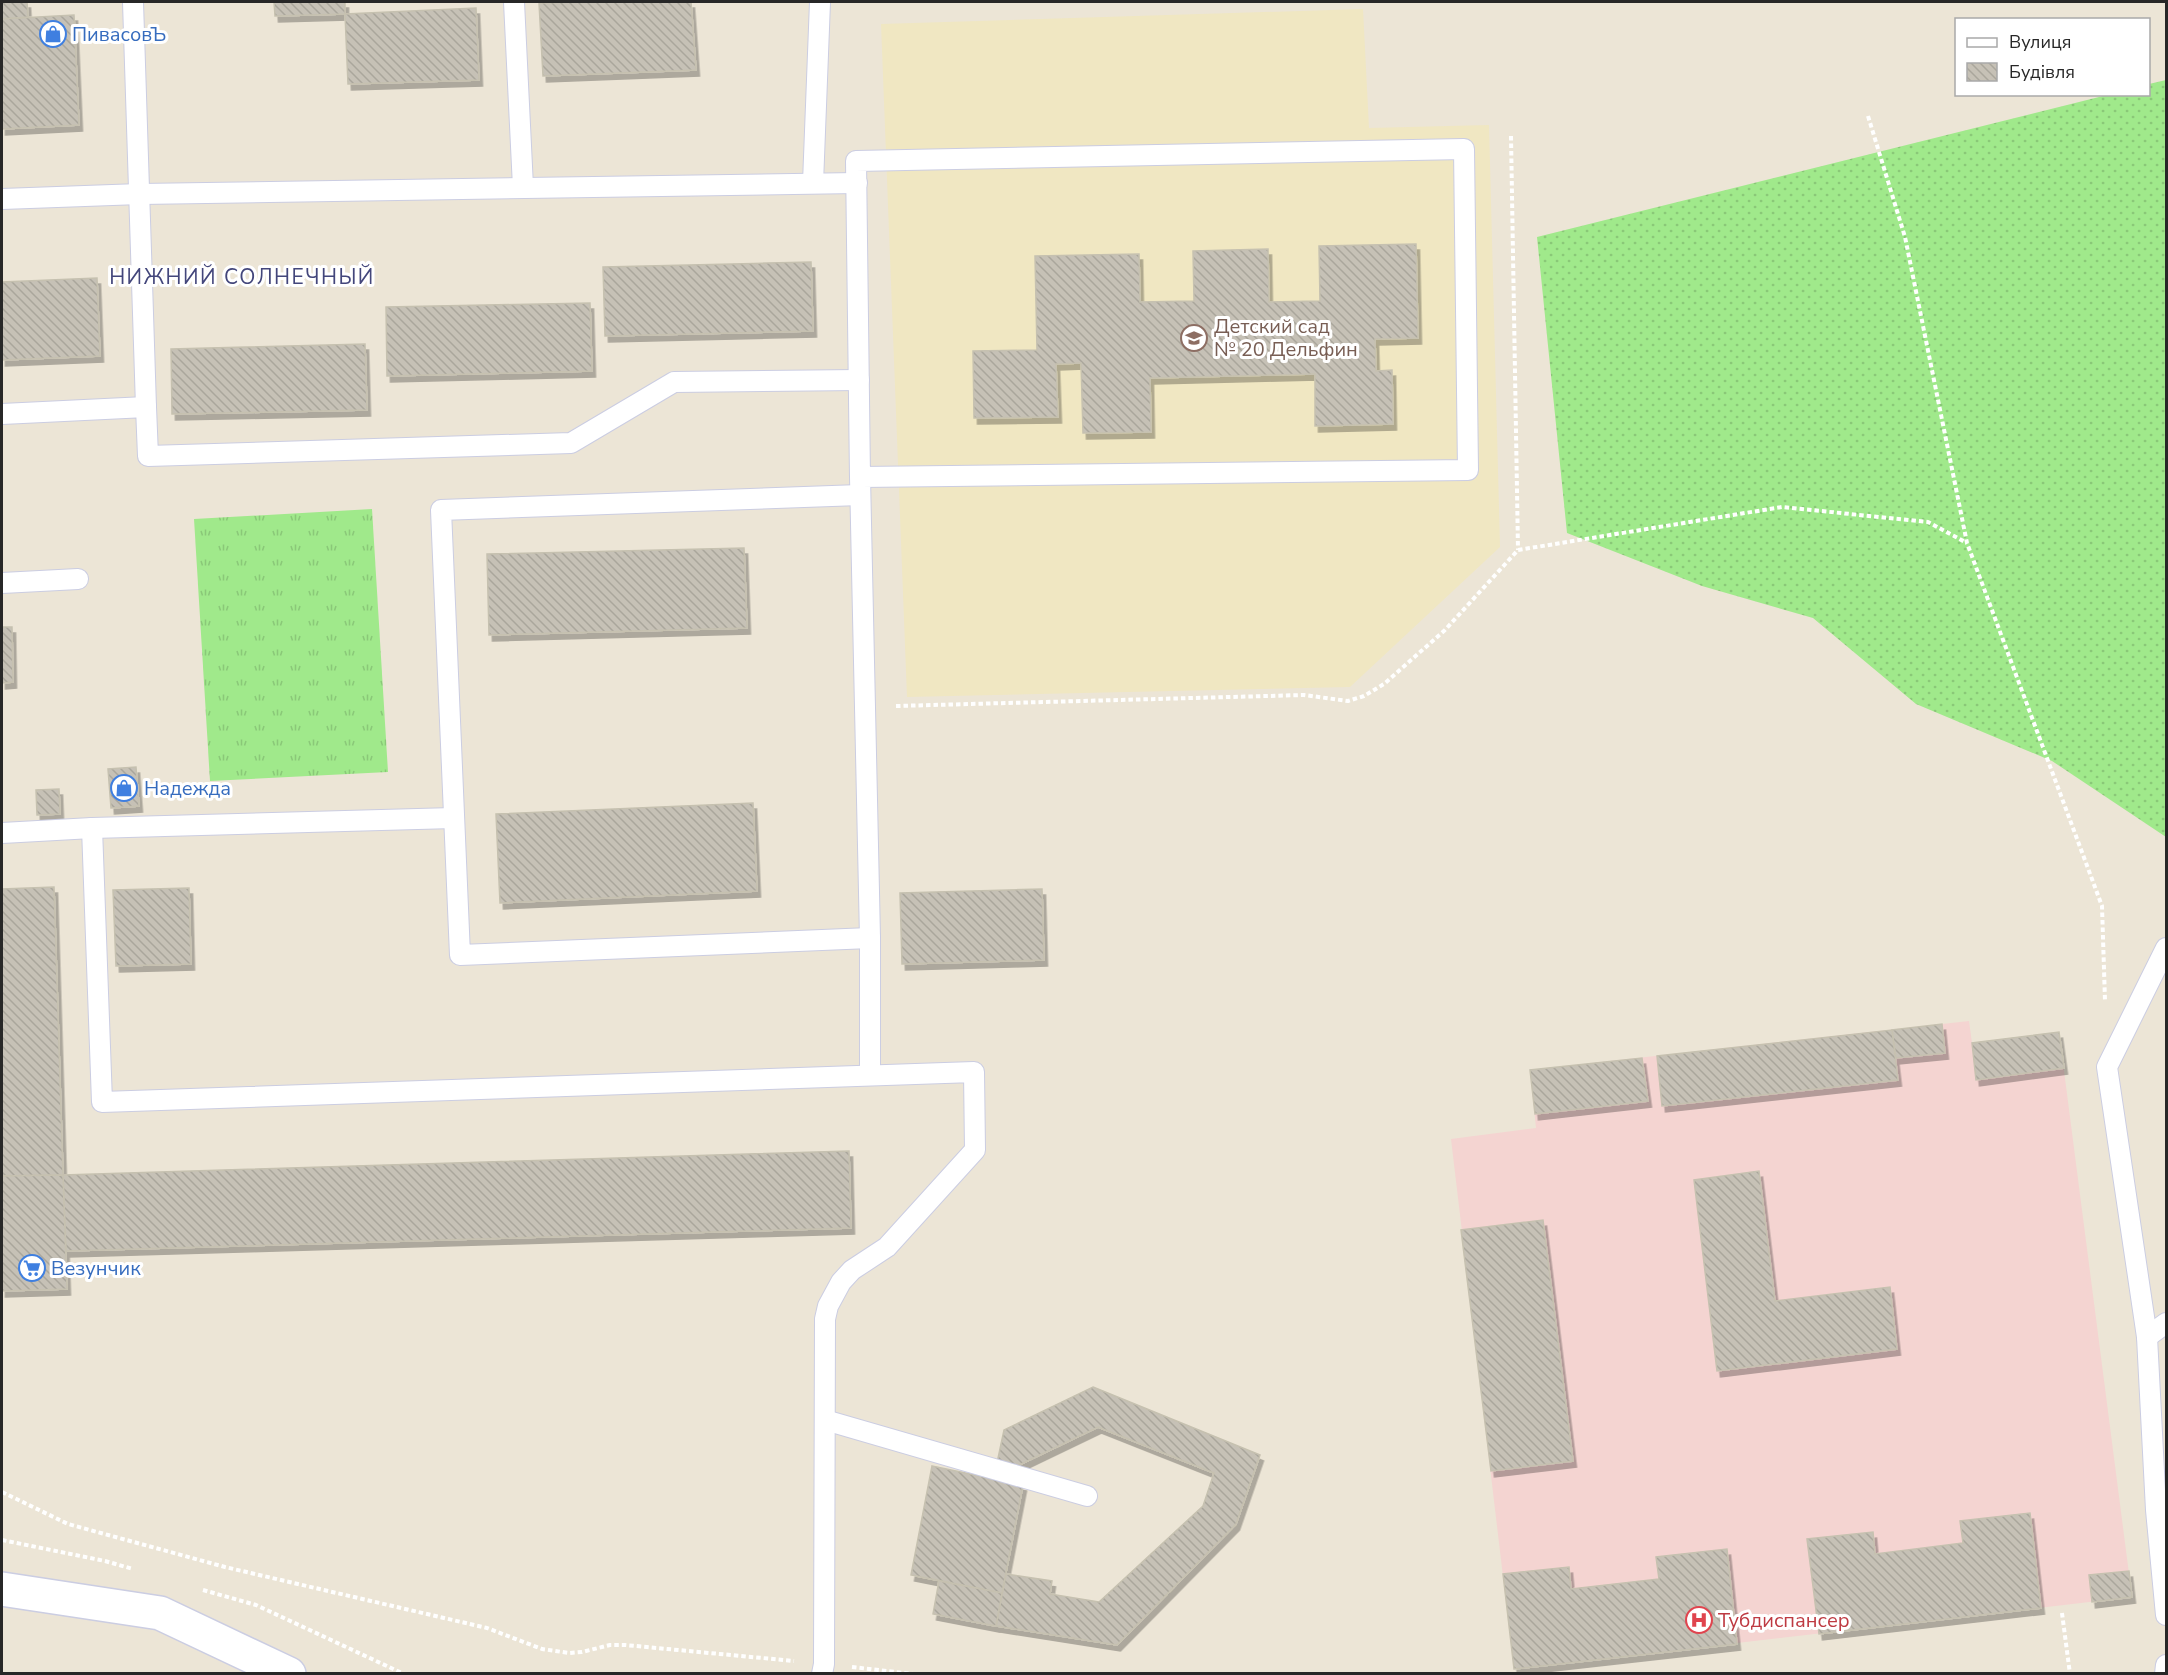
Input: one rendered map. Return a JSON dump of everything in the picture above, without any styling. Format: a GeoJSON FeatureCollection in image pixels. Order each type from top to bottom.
{"type":"FeatureCollection","features":[{"type":"Feature","properties":{"kind":"street"},"geometry":{"type":"LineString","coordinates":[[2,1589],[160,1612],[289,1674]]}},
{"type":"Feature","properties":{"kind":"lane"},"geometry":{"type":"LineString","coordinates":[[133,2],[148,456],[571,444],[674,382],[859,380]]}},
{"type":"Feature","properties":{"kind":"lane"},"geometry":{"type":"LineString","coordinates":[[514,2],[523,187]]}},
{"type":"Feature","properties":{"kind":"lane"},"geometry":{"type":"LineString","coordinates":[[813,183],[820,2]]}},
{"type":"Feature","properties":{"kind":"lane"},"geometry":{"type":"LineString","coordinates":[[870,939],[460,955],[441,510],[860,486],[1468,470],[1464,149],[856,161],[860,486],[870,939],[870,1075]]}},
{"type":"Feature","properties":{"kind":"lane"},"geometry":{"type":"LineString","coordinates":[[2,199],[140,194],[857,183]]}},
{"type":"Feature","properties":{"kind":"lane"},"geometry":{"type":"LineString","coordinates":[[2,414],[146,407]]}},
{"type":"Feature","properties":{"kind":"lane"},"geometry":{"type":"LineString","coordinates":[[2,583],[78,579]]}},
{"type":"Feature","properties":{"kind":"lane"},"geometry":{"type":"LineString","coordinates":[[2,833],[92,828],[454,818]]}},
{"type":"Feature","properties":{"kind":"lane"},"geometry":{"type":"LineString","coordinates":[[92,828],[102,1102],[974,1072],[975,1150],[899,1236],[887,1247],[852,1270],[841,1282],[828,1306],[825,1319],[823,1669]]}},
{"type":"Feature","properties":{"kind":"lane"},"geometry":{"type":"LineString","coordinates":[[2166,948],[2107,1067],[2147,1337],[2156,1509],[2166,1615]]}},
{"type":"Feature","properties":{"kind":"lane"},"geometry":{"type":"LineString","coordinates":[[2147,1337],[2166,1323]]}},
{"type":"Feature","properties":{"kind":"lane"},"geometry":{"type":"LineString","coordinates":[[825,1420],[1088,1496]]}},
{"type":"Feature","properties":{"kind":"lane"},"geometry":{"type":"LineString","coordinates":[[2166,1665],[2166,1674]]}},
{"type":"Feature","properties":{"kind":"path"},"geometry":{"type":"LineString","coordinates":[[1868,116],[1905,237],[1967,543],[2102,906],[2105,1010]]}},
{"type":"Feature","properties":{"kind":"path"},"geometry":{"type":"LineString","coordinates":[[1511,136],[1518,550]]}},
{"type":"Feature","properties":{"kind":"path"},"geometry":{"type":"LineString","coordinates":[[865,707],[1304,695],[1348,702],[1374,691],[1411,661],[1445,630],[1518,550],[1782,507],[1928,522],[1967,543]]}},
{"type":"Feature","properties":{"kind":"path"},"geometry":{"type":"LineString","coordinates":[[2,1492],[68,1524],[225,1567],[487,1628],[542,1649],[568,1653],[625,1644],[823,1669],[913,1674]]}},
{"type":"Feature","properties":{"kind":"path"},"geometry":{"type":"LineString","coordinates":[[2062,1613],[2070,1674]]}},
{"type":"Feature","properties":{"kind":"shaded area","name":"Детский сад № 20 Дельфин"},"geometry":{"type":"Polygon","coordinates":[[[1363,9],[1369,128],[1489,125],[1500,547],[1350,687],[907,697],[881,24],[1363,9]]]}},
{"type":"Feature","properties":{"kind":"shaded area"},"geometry":{"type":"Polygon","coordinates":[[[1969,1021],[1972,1043],[2059,1032],[2132,1597],[1514,1669],[1451,1139],[1536,1128],[1530,1070],[1969,1021]]]}},
{"type":"Feature","properties":{"kind":"green space"},"geometry":{"type":"Polygon","coordinates":[[[2166,80],[2166,837],[2052,761],[1916,704],[1813,618],[1702,586],[1567,533],[1537,237],[2103,96],[2150,96],[2150,84],[2166,80]]]}},
{"type":"Feature","properties":{"kind":"green space"},"geometry":{"type":"Polygon","coordinates":[[[372,509],[388,772],[210,781],[194,519],[372,509]]]}},
{"type":"Feature","properties":{"kind":"building"},"geometry":{"type":"Polygon","coordinates":[[[2,2],[27,2],[28,17],[2,19],[2,2]]]}},
{"type":"Feature","properties":{"kind":"building"},"geometry":{"type":"Polygon","coordinates":[[[274,2],[345,2],[345,14],[275,16],[274,2]]]}},
{"type":"Feature","properties":{"kind":"building"},"geometry":{"type":"Polygon","coordinates":[[[691,2],[696,70],[543,76],[539,3],[691,2]]]}},
{"type":"Feature","properties":{"kind":"building"},"geometry":{"type":"Polygon","coordinates":[[[476,8],[479,80],[348,84],[345,14],[476,8]]]}},
{"type":"Feature","properties":{"kind":"building"},"geometry":{"type":"Polygon","coordinates":[[[74,15],[79,125],[2,129],[2,19],[74,15]]]}},
{"type":"Feature","properties":{"kind":"building"},"geometry":{"type":"Polygon","coordinates":[[[1416,244],[1418,338],[1375,339],[1376,371],[1392,370],[1393,424],[1315,426],[1315,374],[1150,378],[1151,432],[1083,433],[1081,363],[1056,364],[1058,417],[974,418],[973,351],[1037,350],[1035,256],[1139,254],[1140,302],[1194,301],[1193,251],[1268,249],[1269,302],[1320,301],[1319,246],[1416,244]]]}},
{"type":"Feature","properties":{"kind":"building"},"geometry":{"type":"Polygon","coordinates":[[[811,262],[813,331],[605,336],[603,267],[811,262]]]}},
{"type":"Feature","properties":{"kind":"building"},"geometry":{"type":"Polygon","coordinates":[[[97,278],[100,356],[2,360],[2,282],[97,278]]]}},
{"type":"Feature","properties":{"kind":"building"},"geometry":{"type":"Polygon","coordinates":[[[590,303],[592,371],[387,376],[386,307],[590,303]]]}},
{"type":"Feature","properties":{"kind":"building"},"geometry":{"type":"Polygon","coordinates":[[[365,344],[367,410],[172,414],[171,349],[365,344]]]}},
{"type":"Feature","properties":{"kind":"building"},"geometry":{"type":"Polygon","coordinates":[[[744,548],[747,628],[489,635],[487,554],[744,548]]]}},
{"type":"Feature","properties":{"kind":"building"},"geometry":{"type":"Polygon","coordinates":[[[2,627],[12,627],[13,682],[2,683],[2,627]]]}},
{"type":"Feature","properties":{"kind":"building","name":"Надежда"},"geometry":{"type":"Polygon","coordinates":[[[136,767],[139,806],[111,808],[108,769],[136,767]]]}},
{"type":"Feature","properties":{"kind":"building"},"geometry":{"type":"Polygon","coordinates":[[[59,789],[60,814],[37,815],[36,790],[59,789]]]}},
{"type":"Feature","properties":{"kind":"building"},"geometry":{"type":"Polygon","coordinates":[[[753,803],[757,891],[500,903],[496,814],[753,803]]]}},
{"type":"Feature","properties":{"kind":"building"},"geometry":{"type":"Polygon","coordinates":[[[54,887],[63,1175],[2,1176],[2,889],[54,887]]]}},
{"type":"Feature","properties":{"kind":"building"},"geometry":{"type":"Polygon","coordinates":[[[189,888],[191,964],[116,966],[113,890],[189,888]]]}},
{"type":"Feature","properties":{"kind":"building"},"geometry":{"type":"Polygon","coordinates":[[[1042,889],[1044,960],[902,964],[900,893],[1042,889]]]}},
{"type":"Feature","properties":{"kind":"building"},"geometry":{"type":"Polygon","coordinates":[[[1942,1024],[1945,1053],[1896,1058],[1892,1030],[1942,1024]]]}},
{"type":"Feature","properties":{"kind":"building"},"geometry":{"type":"Polygon","coordinates":[[[1892,1030],[1898,1080],[1662,1106],[1657,1056],[1892,1030]]]}},
{"type":"Feature","properties":{"kind":"building"},"geometry":{"type":"Polygon","coordinates":[[[2059,1032],[2064,1068],[1976,1080],[1972,1043],[2059,1032]]]}},
{"type":"Feature","properties":{"kind":"building"},"geometry":{"type":"Polygon","coordinates":[[[1642,1058],[1648,1101],[1535,1114],[1530,1070],[1642,1058]]]}},
{"type":"Feature","properties":{"kind":"building"},"geometry":{"type":"Polygon","coordinates":[[[849,1151],[851,1228],[66,1251],[63,1175],[849,1151]]]}},
{"type":"Feature","properties":{"kind":"building"},"geometry":{"type":"Polygon","coordinates":[[[1759,1171],[1775,1301],[1890,1287],[1897,1349],[1717,1371],[1694,1180],[1759,1171]]]}},
{"type":"Feature","properties":{"kind":"building"},"geometry":{"type":"Polygon","coordinates":[[[63,1175],[67,1289],[2,1291],[2,1176],[63,1175]]]}},
{"type":"Feature","properties":{"kind":"building"},"geometry":{"type":"Polygon","coordinates":[[[1543,1220],[1573,1461],[1491,1471],[1461,1230],[1543,1220]]]}},
{"type":"Feature","properties":{"kind":"building"},"geometry":{"type":"Polygon","coordinates":[[[1093,1387],[1260,1455],[1236,1524],[1117,1645],[996,1626],[1006,1574],[1052,1581],[1050,1594],[1099,1602],[1203,1506],[1214,1473],[1098,1427],[1015,1467],[997,1463],[1004,1430],[1093,1387]]]}},
{"type":"Feature","properties":{"kind":"building"},"geometry":{"type":"Polygon","coordinates":[[[932,1466],[1023,1485],[1002,1593],[911,1575],[932,1466]]]}},
{"type":"Feature","properties":{"kind":"building"},"geometry":{"type":"Polygon","coordinates":[[[2030,1513],[2041,1608],[1819,1634],[1807,1539],[1873,1532],[1875,1554],[1963,1543],[1960,1521],[2030,1513]]]}},
{"type":"Feature","properties":{"kind":"building"},"geometry":{"type":"Polygon","coordinates":[[[1727,1549],[1737,1644],[1514,1669],[1503,1574],[1569,1567],[1571,1589],[1659,1579],[1656,1557],[1727,1549]]]}},
{"type":"Feature","properties":{"kind":"building"},"geometry":{"type":"Polygon","coordinates":[[[2129,1571],[2132,1597],[2092,1602],[2089,1575],[2129,1571]]]}},
{"type":"Feature","properties":{"kind":"building"},"geometry":{"type":"Polygon","coordinates":[[[939,1581],[1002,1593],[996,1626],[933,1614],[939,1581]]]}},
{"type":"Feature","properties":{"kind":"place","name":"ПивасовЪ"},"geometry":{"type":"Point","coordinates":[53,34]}},
{"type":"Feature","properties":{"kind":"place","name":"Детский сад № 20 Дельфин"},"geometry":{"type":"Point","coordinates":[1194,338]}},
{"type":"Feature","properties":{"kind":"place","name":"Надежда"},"geometry":{"type":"Point","coordinates":[124,788]}},
{"type":"Feature","properties":{"kind":"place","name":"Везунчик"},"geometry":{"type":"Point","coordinates":[32,1268]}},
{"type":"Feature","properties":{"kind":"place","name":"Тубдиспансер"},"geometry":{"type":"Point","coordinates":[1699,1620]}},
{"type":"Feature","properties":{"kind":"district","name":"НИЖНИЙ СОЛНЕЧНЫЙ"},"geometry":{"type":"Point","coordinates":[242,277]}}]}
